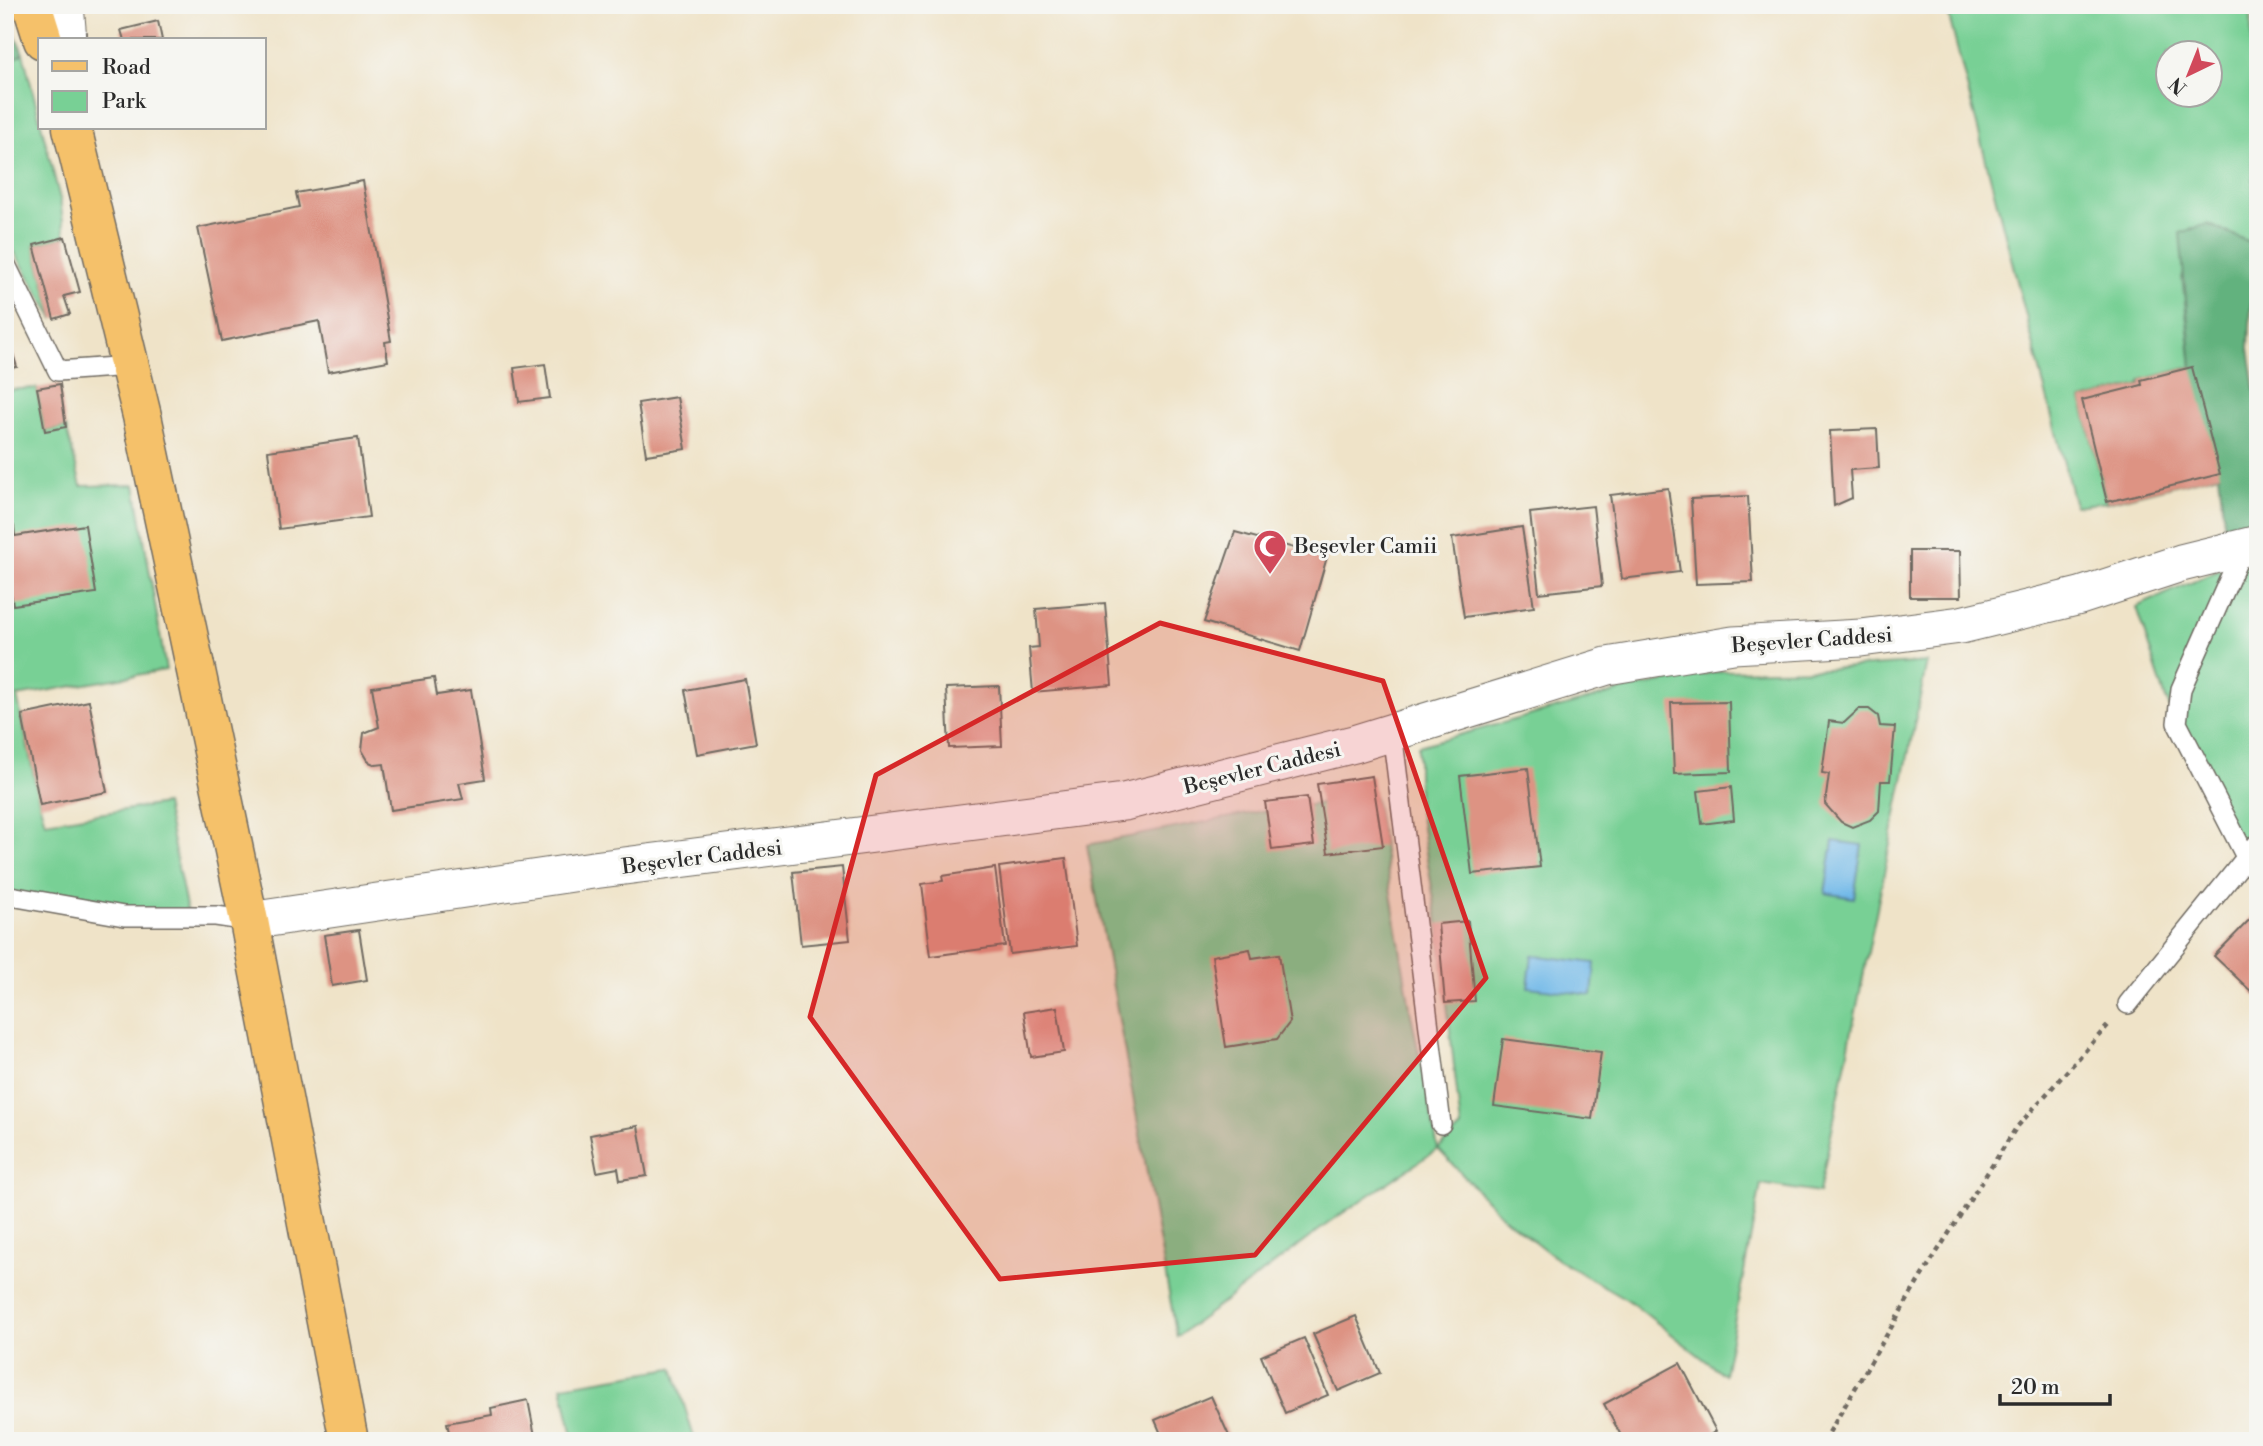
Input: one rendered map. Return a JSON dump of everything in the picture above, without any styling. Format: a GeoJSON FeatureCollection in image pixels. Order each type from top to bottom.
{"type":"FeatureCollection","features":[{"type":"Feature","properties":{"kind":"main road"},"geometry":{"type":"LineString","coordinates":[[32,5],[42,38]]}},
{"type":"Feature","properties":{"kind":"main road"},"geometry":{"type":"LineString","coordinates":[[77,137],[130,366],[248,921],[349,1441]]}},
{"type":"Feature","properties":{"kind":"street"},"geometry":{"type":"LineString","coordinates":[[65,5],[68,38]]}},
{"type":"Feature","properties":{"kind":"street","name":"Beşevler Caddesi"},"geometry":{"type":"LineString","coordinates":[[248,921],[593,870],[1124,802],[1213,782],[1392,732],[1607,666],[1733,645],[1861,638],[1961,625],[2080,596],[2251,545]]}},
{"type":"Feature","properties":{"kind":"lane"},"geometry":{"type":"LineString","coordinates":[[5,262],[58,372],[130,366]]}},
{"type":"Feature","properties":{"kind":"lane"},"geometry":{"type":"LineString","coordinates":[[2128,1004],[2252,850],[2177,723],[2181,689],[2251,545]]}},
{"type":"Feature","properties":{"kind":"lane"},"geometry":{"type":"LineString","coordinates":[[1392,732],[1441,1124]]}},
{"type":"Feature","properties":{"kind":"lane"},"geometry":{"type":"LineString","coordinates":[[5,895],[124,916],[216,916],[248,921]]}},
{"type":"Feature","properties":{"kind":"path"},"geometry":{"type":"LineString","coordinates":[[1824,1441],[1921,1277],[2016,1128],[2128,1004]]}},
{"type":"Feature","properties":{"kind":"highlighted area"},"geometry":{"type":"Polygon","coordinates":[[[1160,623],[1383,681],[1486,978],[1255,1255],[1000,1279],[810,1017],[876,775],[1160,623]]]}},
{"type":"Feature","properties":{"kind":"green space"},"geometry":{"type":"Polygon","coordinates":[[[1946,5],[2251,5],[2254,244],[2207,224],[2182,277],[2192,367],[2141,381],[2107,502],[2075,506],[1946,5]]]}},
{"type":"Feature","properties":{"kind":"green space"},"geometry":{"type":"Polygon","coordinates":[[[5,12],[23,53],[5,65],[5,12]]]}},
{"type":"Feature","properties":{"kind":"green space"},"geometry":{"type":"Polygon","coordinates":[[[23,53],[38,112],[38,130],[43,130],[60,199],[65,237],[34,245],[54,319],[5,236],[5,65],[23,53]]]}},
{"type":"Feature","properties":{"kind":"green space"},"geometry":{"type":"Polygon","coordinates":[[[2207,224],[2254,244],[2249,348],[2258,409],[2258,521],[2225,532],[2219,474],[2107,502],[2082,400],[2141,385],[2141,380],[2192,367],[2180,233],[2207,224]]]}},
{"type":"Feature","properties":{"kind":"green space"},"geometry":{"type":"Polygon","coordinates":[[[37,388],[45,431],[66,427],[81,486],[135,485],[166,670],[17,696],[40,805],[45,822],[165,804],[188,916],[5,895],[5,390],[37,388]]]}},
{"type":"Feature","properties":{"kind":"green space"},"geometry":{"type":"Polygon","coordinates":[[[2258,563],[2258,843],[2246,857],[2166,699],[2136,607],[2220,570],[2258,563]]]}},
{"type":"Feature","properties":{"kind":"green space"},"geometry":{"type":"Polygon","coordinates":[[[1927,662],[1819,1193],[1761,1184],[1724,1375],[1628,1300],[1558,1260],[1501,1215],[1438,1149],[1461,1128],[1438,924],[1418,804],[1418,746],[1631,688],[1722,671],[1826,669],[1927,662]]]}},
{"type":"Feature","properties":{"kind":"green space"},"geometry":{"type":"Polygon","coordinates":[[[1375,797],[1411,1014],[1438,1149],[1334,1219],[1177,1337],[1087,845],[1267,810],[1375,797]]]}},
{"type":"Feature","properties":{"kind":"green space"},"geometry":{"type":"Polygon","coordinates":[[[673,1368],[695,1441],[574,1441],[562,1386],[673,1368]]]}},
{"type":"Feature","properties":{"kind":"water"},"geometry":{"type":"Polygon","coordinates":[[[1833,841],[1862,845],[1854,898],[1825,893],[1833,841]]]}},
{"type":"Feature","properties":{"kind":"water"},"geometry":{"type":"Polygon","coordinates":[[[1532,955],[1595,963],[1592,995],[1528,987],[1532,955]]]}},
{"type":"Feature","properties":{"kind":"building"},"geometry":{"type":"Polygon","coordinates":[[[158,21],[162,38],[123,38],[121,30],[158,21]]]}},
{"type":"Feature","properties":{"kind":"building"},"geometry":{"type":"Polygon","coordinates":[[[363,181],[391,341],[385,342],[388,361],[328,372],[319,321],[222,341],[198,228],[299,207],[296,193],[363,181]]]}},
{"type":"Feature","properties":{"kind":"building"},"geometry":{"type":"Polygon","coordinates":[[[65,237],[80,292],[64,296],[70,314],[54,319],[34,245],[65,237]]]}},
{"type":"Feature","properties":{"kind":"building"},"geometry":{"type":"Polygon","coordinates":[[[5,327],[17,367],[5,369],[5,327]]]}},
{"type":"Feature","properties":{"kind":"building"},"geometry":{"type":"Polygon","coordinates":[[[545,364],[550,398],[519,402],[514,368],[545,364]]]}},
{"type":"Feature","properties":{"kind":"building"},"geometry":{"type":"Polygon","coordinates":[[[2192,367],[2220,474],[2107,502],[2082,400],[2142,385],[2141,380],[2192,367]]]}},
{"type":"Feature","properties":{"kind":"building"},"geometry":{"type":"Polygon","coordinates":[[[60,384],[66,427],[45,431],[37,388],[60,384]]]}},
{"type":"Feature","properties":{"kind":"building"},"geometry":{"type":"Polygon","coordinates":[[[677,397],[686,449],[646,455],[638,403],[677,397]]]}},
{"type":"Feature","properties":{"kind":"building"},"geometry":{"type":"Polygon","coordinates":[[[1877,429],[1879,468],[1850,470],[1852,498],[1834,506],[1830,431],[1877,429]]]}},
{"type":"Feature","properties":{"kind":"building"},"geometry":{"type":"Polygon","coordinates":[[[358,438],[369,517],[279,529],[268,451],[358,438]]]}},
{"type":"Feature","properties":{"kind":"building"},"geometry":{"type":"Polygon","coordinates":[[[1668,488],[1680,572],[1622,579],[1610,495],[1668,488]]]}},
{"type":"Feature","properties":{"kind":"building"},"geometry":{"type":"Polygon","coordinates":[[[1748,496],[1753,582],[1696,584],[1691,499],[1748,496]]]}},
{"type":"Feature","properties":{"kind":"building"},"geometry":{"type":"Polygon","coordinates":[[[1593,506],[1602,586],[1539,593],[1530,513],[1593,506]]]}},
{"type":"Feature","properties":{"kind":"building"},"geometry":{"type":"Polygon","coordinates":[[[85,525],[96,593],[13,605],[5,558],[5,527],[14,526],[15,536],[85,525]]]}},
{"type":"Feature","properties":{"kind":"building"},"geometry":{"type":"Polygon","coordinates":[[[1522,527],[1534,607],[1464,617],[1452,538],[1522,527]]]}},
{"type":"Feature","properties":{"kind":"building","name":"Beşevler Camii"},"geometry":{"type":"Polygon","coordinates":[[[1235,532],[1327,557],[1300,651],[1204,622],[1235,532]]]}},
{"type":"Feature","properties":{"kind":"building"},"geometry":{"type":"Polygon","coordinates":[[[1910,551],[1960,551],[1961,597],[1910,597],[1910,551]]]}},
{"type":"Feature","properties":{"kind":"building"},"geometry":{"type":"Polygon","coordinates":[[[1105,603],[1112,685],[1033,692],[1029,648],[1039,647],[1036,609],[1105,603]]]}},
{"type":"Feature","properties":{"kind":"building"},"geometry":{"type":"Polygon","coordinates":[[[434,678],[437,695],[471,690],[485,779],[459,783],[463,799],[391,810],[384,764],[369,762],[362,750],[364,733],[379,727],[372,687],[434,678]]]}},
{"type":"Feature","properties":{"kind":"building"},"geometry":{"type":"Polygon","coordinates":[[[745,679],[756,743],[697,754],[685,690],[745,679]]]}},
{"type":"Feature","properties":{"kind":"building"},"geometry":{"type":"Polygon","coordinates":[[[999,686],[1002,746],[949,748],[946,688],[999,686]]]}},
{"type":"Feature","properties":{"kind":"building"},"geometry":{"type":"Polygon","coordinates":[[[89,701],[107,792],[40,805],[22,715],[89,701]]]}},
{"type":"Feature","properties":{"kind":"building"},"geometry":{"type":"Polygon","coordinates":[[[1729,702],[1731,772],[1674,774],[1671,703],[1729,702]]]}},
{"type":"Feature","properties":{"kind":"building"},"geometry":{"type":"Polygon","coordinates":[[[1859,709],[1869,709],[1878,716],[1880,726],[1895,727],[1890,781],[1881,781],[1879,811],[1870,820],[1852,827],[1841,822],[1825,804],[1829,774],[1822,773],[1829,721],[1844,723],[1859,709]]]}},
{"type":"Feature","properties":{"kind":"building"},"geometry":{"type":"Polygon","coordinates":[[[1528,768],[1540,867],[1472,874],[1460,776],[1528,768]]]}},
{"type":"Feature","properties":{"kind":"building"},"geometry":{"type":"Polygon","coordinates":[[[1372,776],[1383,846],[1328,853],[1317,784],[1372,776]]]}},
{"type":"Feature","properties":{"kind":"building"},"geometry":{"type":"Polygon","coordinates":[[[1731,787],[1734,820],[1702,824],[1698,791],[1731,787]]]}},
{"type":"Feature","properties":{"kind":"building"},"geometry":{"type":"Polygon","coordinates":[[[1307,797],[1314,845],[1272,850],[1265,802],[1307,797]]]}},
{"type":"Feature","properties":{"kind":"building"},"geometry":{"type":"Polygon","coordinates":[[[1066,858],[1077,946],[1010,954],[999,867],[1066,858]]]}},
{"type":"Feature","properties":{"kind":"building"},"geometry":{"type":"Polygon","coordinates":[[[842,867],[850,940],[801,945],[793,872],[842,867]]]}},
{"type":"Feature","properties":{"kind":"building"},"geometry":{"type":"Polygon","coordinates":[[[995,868],[1005,946],[931,956],[922,884],[943,881],[942,876],[995,868]]]}},
{"type":"Feature","properties":{"kind":"building"},"geometry":{"type":"Polygon","coordinates":[[[2258,911],[2258,998],[2214,956],[2258,911]]]}},
{"type":"Feature","properties":{"kind":"building"},"geometry":{"type":"Polygon","coordinates":[[[1468,921],[1475,1001],[1445,1003],[1438,924],[1468,921]]]}},
{"type":"Feature","properties":{"kind":"building"},"geometry":{"type":"Polygon","coordinates":[[[359,930],[367,980],[332,986],[324,935],[359,930]]]}},
{"type":"Feature","properties":{"kind":"building"},"geometry":{"type":"Polygon","coordinates":[[[1250,949],[1252,958],[1279,954],[1290,1022],[1277,1039],[1226,1047],[1212,956],[1250,949]]]}},
{"type":"Feature","properties":{"kind":"building"},"geometry":{"type":"Polygon","coordinates":[[[1057,1007],[1064,1052],[1031,1057],[1024,1012],[1057,1007]]]}},
{"type":"Feature","properties":{"kind":"building"},"geometry":{"type":"Polygon","coordinates":[[[1503,1039],[1601,1052],[1592,1119],[1494,1106],[1503,1039]]]}},
{"type":"Feature","properties":{"kind":"building"},"geometry":{"type":"Polygon","coordinates":[[[638,1126],[647,1176],[620,1180],[618,1168],[597,1172],[590,1135],[638,1126]]]}},
{"type":"Feature","properties":{"kind":"building"},"geometry":{"type":"Polygon","coordinates":[[[1356,1316],[1380,1373],[1338,1391],[1313,1334],[1356,1316]]]}},
{"type":"Feature","properties":{"kind":"building"},"geometry":{"type":"Polygon","coordinates":[[[1304,1338],[1328,1395],[1285,1413],[1261,1356],[1304,1338]]]}},
{"type":"Feature","properties":{"kind":"building"},"geometry":{"type":"Polygon","coordinates":[[[1680,1363],[1716,1431],[1700,1441],[1624,1441],[1604,1404],[1680,1363]]]}},
{"type":"Feature","properties":{"kind":"building"},"geometry":{"type":"Polygon","coordinates":[[[1211,1396],[1230,1438],[1164,1441],[1155,1420],[1211,1396]]]}},
{"type":"Feature","properties":{"kind":"building"},"geometry":{"type":"Polygon","coordinates":[[[528,1400],[536,1441],[451,1441],[447,1423],[492,1415],[491,1408],[528,1400]]]}},
{"type":"Feature","properties":{"kind":"place","name":"Beşevler Camii"},"geometry":{"type":"Point","coordinates":[1270,576]}}]}
